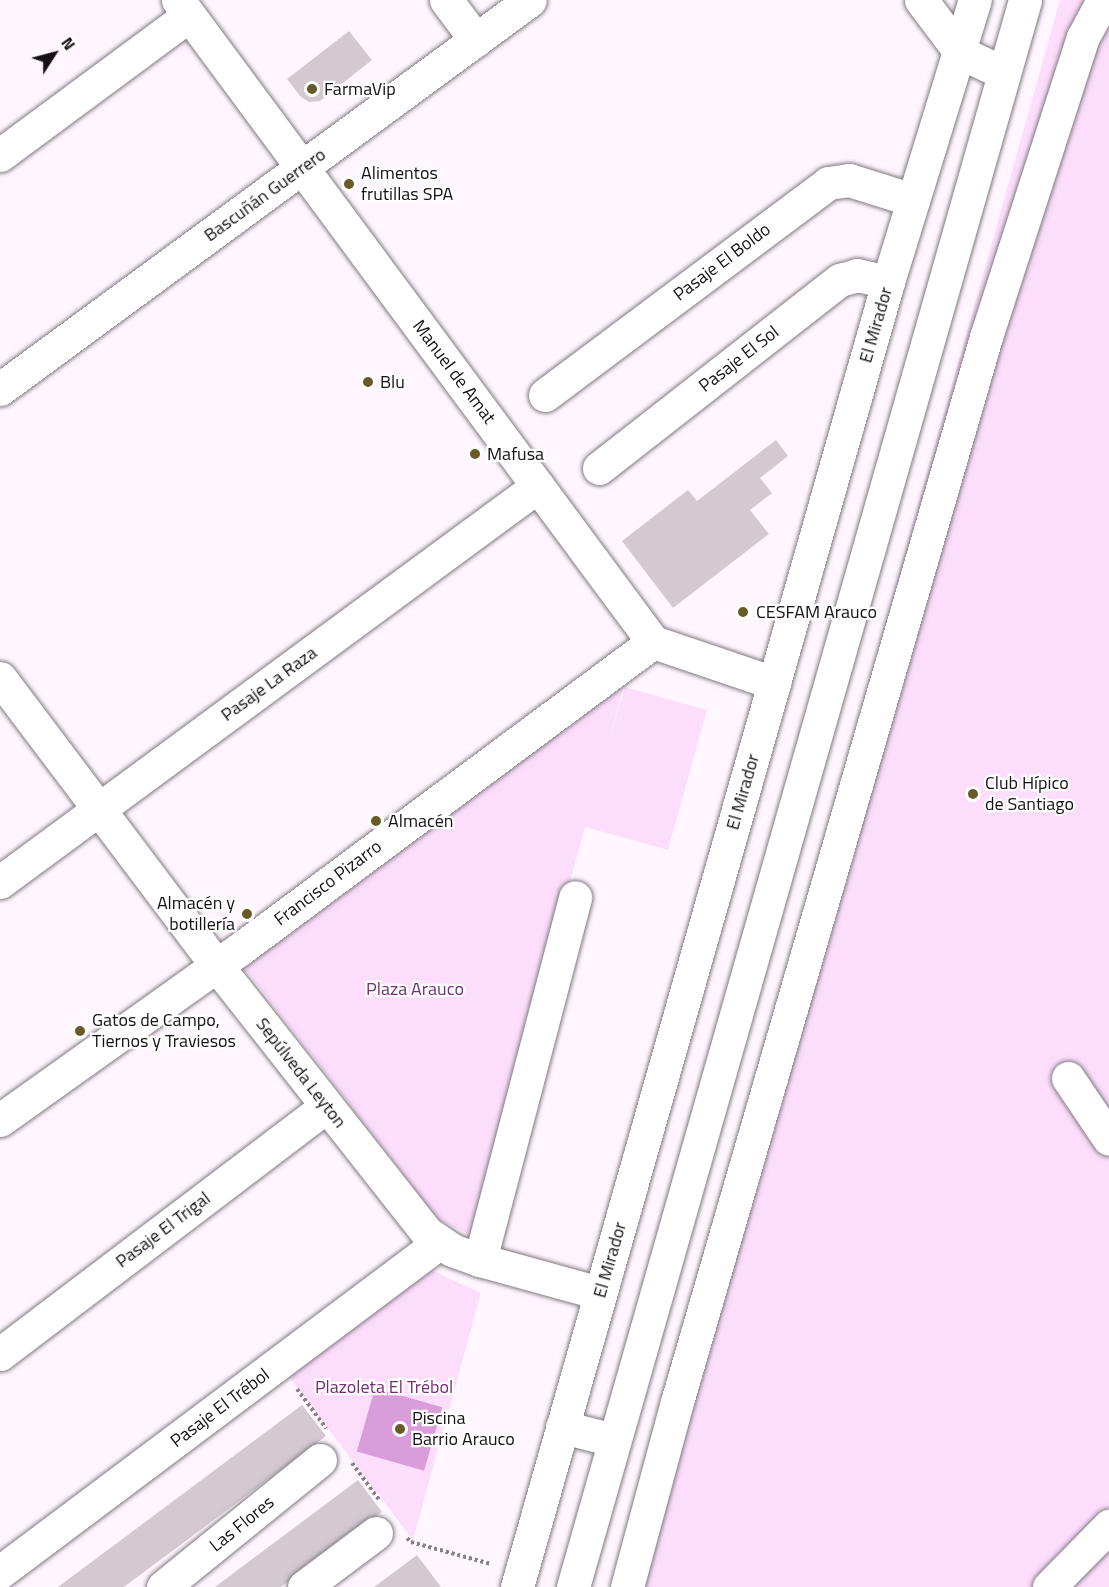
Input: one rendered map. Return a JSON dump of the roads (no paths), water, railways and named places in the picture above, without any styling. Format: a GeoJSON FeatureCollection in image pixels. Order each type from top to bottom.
{"type":"FeatureCollection","features":[{"type":"Feature","properties":{"kind":"street"},"geometry":{"type":"LineString","coordinates":[[446,0],[476,40]]}},
{"type":"Feature","properties":{"kind":"street","name":"Bascuñán Guerrero"},"geometry":{"type":"LineString","coordinates":[[0,389],[530,0]]}},
{"type":"Feature","properties":{"kind":"street"},"geometry":{"type":"LineString","coordinates":[[921,0],[961,53],[1004,73]]}},
{"type":"Feature","properties":{"kind":"street","name":"El Mirador"},"geometry":{"type":"LineString","coordinates":[[519,1580],[888,282],[961,53],[975,0]]}},
{"type":"Feature","properties":{"kind":"street"},"geometry":{"type":"LineString","coordinates":[[573,1587],[1025,0]]}},
{"type":"Feature","properties":{"kind":"street"},"geometry":{"type":"LineString","coordinates":[[627,1587],[677,1402],[982,349],[1083,37],[1103,0]]}},
{"type":"Feature","properties":{"kind":"street"},"geometry":{"type":"LineString","coordinates":[[0,155],[183,7]]}},
{"type":"Feature","properties":{"kind":"street","name":"Manuel de Amat"},"geometry":{"type":"LineString","coordinates":[[183,7],[653,642]]}},
{"type":"Feature","properties":{"kind":"street","name":"Pasaje El Boldo"},"geometry":{"type":"LineString","coordinates":[[545,395],[828,183],[849,180],[913,200]]}},
{"type":"Feature","properties":{"kind":"street","name":"Pasaje El Sol"},"geometry":{"type":"LineString","coordinates":[[599,468],[840,280],[857,275],[888,282]]}},
{"type":"Feature","properties":{"kind":"street","name":"Pasaje La Raza"},"geometry":{"type":"LineString","coordinates":[[0,882],[538,486]]}},
{"type":"Feature","properties":{"kind":"street"},"geometry":{"type":"LineString","coordinates":[[653,642],[774,683]]}},
{"type":"Feature","properties":{"kind":"street","name":"Francisco Pizarro"},"geometry":{"type":"LineString","coordinates":[[0,1120],[217,966],[653,642]]}},
{"type":"Feature","properties":{"kind":"street","name":"Sepúlveda Leyton"},"geometry":{"type":"LineString","coordinates":[[0,678],[217,966],[413,1217],[440,1242],[480,1260],[600,1293]]}},
{"type":"Feature","properties":{"kind":"street"},"geometry":{"type":"LineString","coordinates":[[744,788],[794,805]]}},
{"type":"Feature","properties":{"kind":"street"},"geometry":{"type":"LineString","coordinates":[[480,1260],[574,897]]}},
{"type":"Feature","properties":{"kind":"street"},"geometry":{"type":"LineString","coordinates":[[1068,1078],[1109,1139]]}},
{"type":"Feature","properties":{"kind":"street","name":"Pasaje El Trigal"},"geometry":{"type":"LineString","coordinates":[[0,1354],[327,1106]]}},
{"type":"Feature","properties":{"kind":"street","name":"Pasaje El Trébol"},"geometry":{"type":"LineString","coordinates":[[0,1572],[440,1242]]}},
{"type":"Feature","properties":{"kind":"street"},"geometry":{"type":"LineString","coordinates":[[562,1427],[614,1440]]}},
{"type":"Feature","properties":{"kind":"street","name":"Las Flores"},"geometry":{"type":"LineString","coordinates":[[163,1587],[333,1451]]}},
{"type":"Feature","properties":{"kind":"street"},"geometry":{"type":"LineString","coordinates":[[304,1587],[389,1526]]}},
{"type":"Feature","properties":{"kind":"street"},"geometry":{"type":"LineString","coordinates":[[1049,1587],[1109,1526]]}},
{"type":"Feature","properties":{"kind":"place","name":"FarmaVip"},"geometry":{"type":"Point","coordinates":[312,89]}},
{"type":"Feature","properties":{"kind":"place","name":"Alimentos frutillas SPA"},"geometry":{"type":"Point","coordinates":[349,184]}},
{"type":"Feature","properties":{"kind":"place","name":"Blu"},"geometry":{"type":"Point","coordinates":[368,382]}},
{"type":"Feature","properties":{"kind":"place","name":"Mafusa"},"geometry":{"type":"Point","coordinates":[475,454]}},
{"type":"Feature","properties":{"kind":"place","name":"CESFAM Arauco"},"geometry":{"type":"Point","coordinates":[743,612]}},
{"type":"Feature","properties":{"kind":"place","name":"Club Hípico de Santiago"},"geometry":{"type":"Point","coordinates":[973,794]}},
{"type":"Feature","properties":{"kind":"place","name":"Almacén"},"geometry":{"type":"Point","coordinates":[376,821]}},
{"type":"Feature","properties":{"kind":"place","name":"Almacén y botillería"},"geometry":{"type":"Point","coordinates":[247,914]}},
{"type":"Feature","properties":{"kind":"place","name":"Gatos de Campo, Tiernos y Traviesos"},"geometry":{"type":"Point","coordinates":[80,1031]}},
{"type":"Feature","properties":{"kind":"place","name":"Piscina Barrio Arauco"},"geometry":{"type":"Point","coordinates":[400,1429]}},
{"type":"Feature","properties":{"kind":"park label","name":"Plaza Arauco"},"geometry":{"type":"Point","coordinates":[415,989]}},
{"type":"Feature","properties":{"kind":"park label","name":"Plazoleta El Trébol"},"geometry":{"type":"Point","coordinates":[384,1387]}}]}
